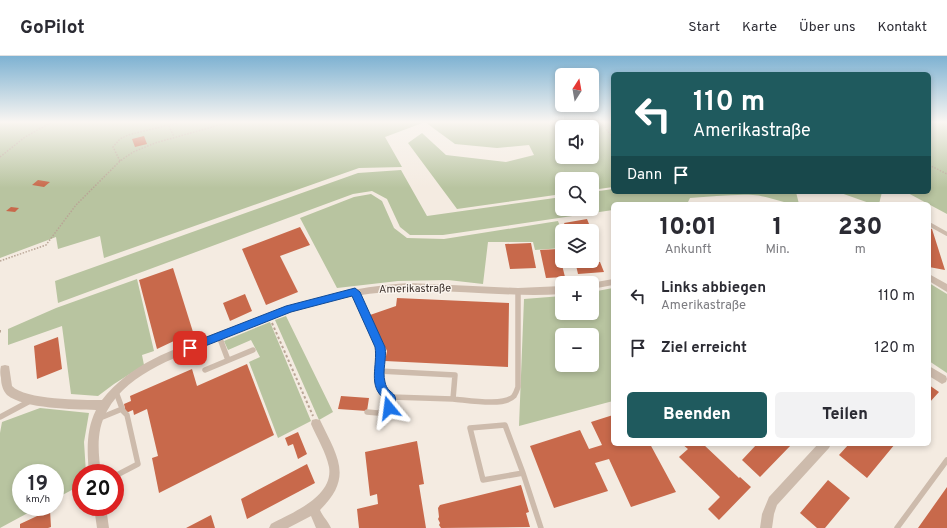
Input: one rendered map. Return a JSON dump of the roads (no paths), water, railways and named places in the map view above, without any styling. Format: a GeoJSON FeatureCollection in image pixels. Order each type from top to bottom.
{"type":"FeatureCollection","features":[{"type":"Feature","properties":{"kind":"street"},"geometry":{"type":"LineString","coordinates":[[931,278],[947,288]]}},
{"type":"Feature","properties":{"kind":"street"},"geometry":{"type":"LineString","coordinates":[[599,285],[611,282]]}},
{"type":"Feature","properties":{"kind":"street","name":"Amerikastraße"},"geometry":{"type":"LineString","coordinates":[[94,464],[92,441],[97,420],[104,405],[124,382],[143,369],[164,358],[269,316],[308,303],[355,292],[388,288],[421,286],[518,292],[555,291]]}},
{"type":"Feature","properties":{"kind":"street"},"geometry":{"type":"LineString","coordinates":[[5,369],[7,387],[18,396],[32,400],[104,405]]}},
{"type":"Feature","properties":{"kind":"street"},"geometry":{"type":"LineString","coordinates":[[931,371],[942,379]]}},
{"type":"Feature","properties":{"kind":"street"},"geometry":{"type":"LineString","coordinates":[[275,528],[313,508],[331,485],[335,473],[333,462],[316,424]]}},
{"type":"Feature","properties":{"kind":"street"},"geometry":{"type":"LineString","coordinates":[[766,528],[768,514],[773,502],[823,446]]}},
{"type":"Feature","properties":{"kind":"street"},"geometry":{"type":"LineString","coordinates":[[313,508],[319,522],[325,528]]}},
{"type":"Feature","properties":{"kind":"street"},"geometry":{"type":"LineString","coordinates":[[101,516],[103,528]]}},
{"type":"Feature","properties":{"kind":"lane"},"geometry":{"type":"LineString","coordinates":[[931,225],[947,234]]}},
{"type":"Feature","properties":{"kind":"lane"},"geometry":{"type":"LineString","coordinates":[[355,292],[380,347],[380,384],[382,389],[391,397],[496,402],[514,396],[518,387],[518,292]]}},
{"type":"Feature","properties":{"kind":"lane"},"geometry":{"type":"LineString","coordinates":[[219,336],[228,360]]}},
{"type":"Feature","properties":{"kind":"lane"},"geometry":{"type":"LineString","coordinates":[[205,370],[253,350]]}},
{"type":"Feature","properties":{"kind":"lane"},"geometry":{"type":"LineString","coordinates":[[379,371],[455,375],[452,399]]}},
{"type":"Feature","properties":{"kind":"lane"},"geometry":{"type":"LineString","coordinates":[[116,391],[122,409],[127,415],[138,464],[124,471]]}},
{"type":"Feature","properties":{"kind":"lane"},"geometry":{"type":"LineString","coordinates":[[367,412],[378,413],[387,411],[391,397]]}},
{"type":"Feature","properties":{"kind":"lane"},"geometry":{"type":"LineString","coordinates":[[0,417],[32,400]]}},
{"type":"Feature","properties":{"kind":"lane"},"geometry":{"type":"LineString","coordinates":[[97,420],[122,409]]}},
{"type":"Feature","properties":{"kind":"lane"},"geometry":{"type":"LineString","coordinates":[[523,473],[483,480],[470,428],[505,425],[523,473],[541,528]]}},
{"type":"Feature","properties":{"kind":"lane"},"geometry":{"type":"LineString","coordinates":[[897,528],[947,460]]}}]}
